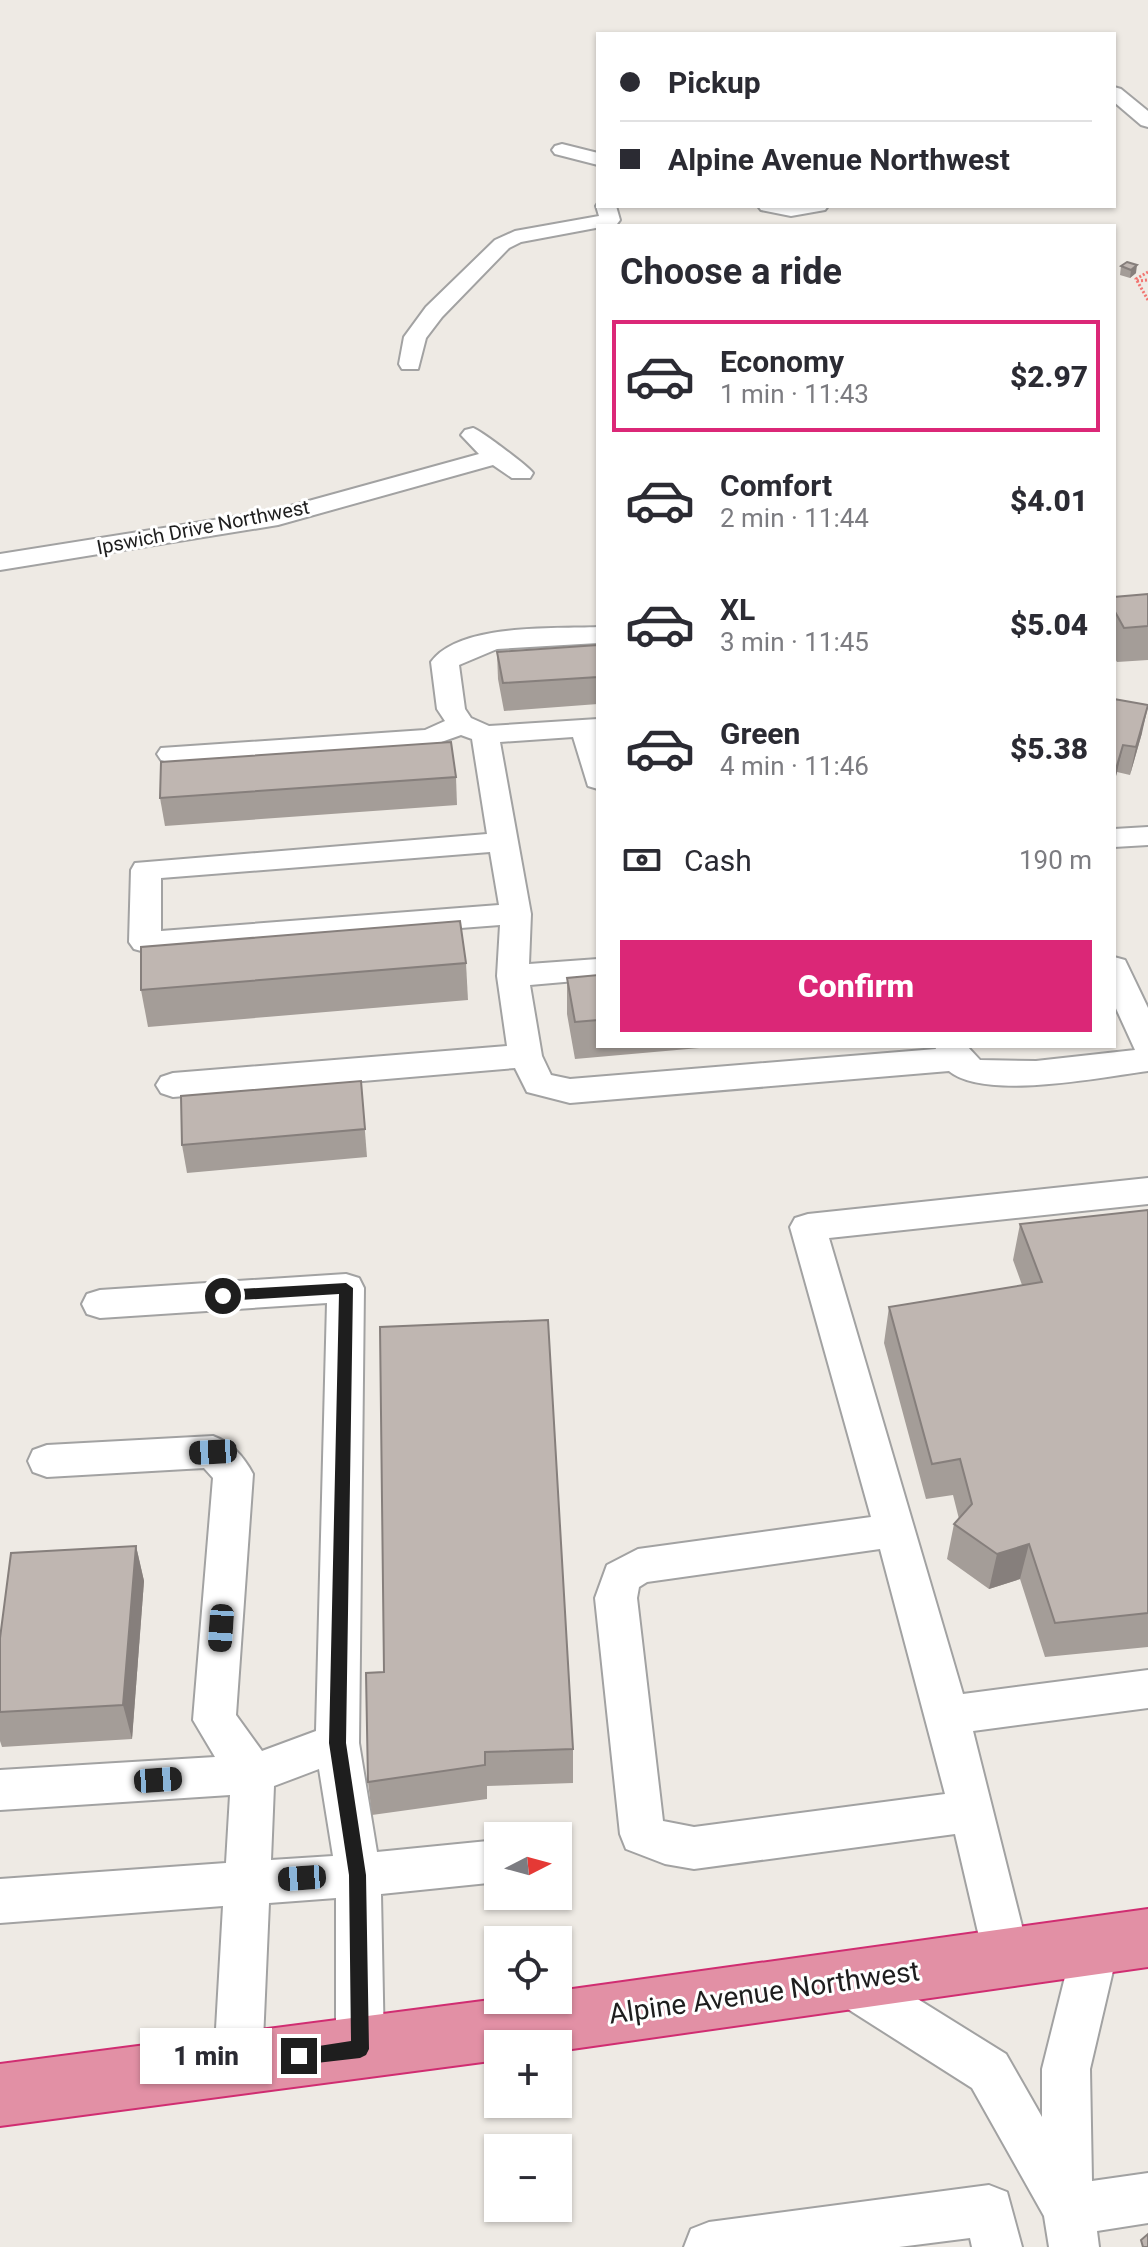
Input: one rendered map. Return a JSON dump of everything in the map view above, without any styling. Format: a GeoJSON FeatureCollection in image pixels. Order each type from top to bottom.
{"type":"FeatureCollection","features":[{"type":"Feature","properties":{"kind":"highway","name":"Alpine Avenue Northwest"},"geometry":{"type":"LineString","coordinates":[[0,2095],[360,2049],[1122,1942]]}},
{"type":"Feature","properties":{"kind":"street"},"geometry":{"type":"LineString","coordinates":[[1116,93],[1140,87]]}},
{"type":"Feature","properties":{"kind":"street"},"geometry":{"type":"LineString","coordinates":[[1116,95],[1148,121]]}},
{"type":"Feature","properties":{"kind":"street"},"geometry":{"type":"LineString","coordinates":[[562,150],[596,158]]}},
{"type":"Feature","properties":{"kind":"street"},"geometry":{"type":"LineString","coordinates":[[410,364],[415,337],[424,325],[502,244],[515,237],[610,220],[607,208]]}},
{"type":"Feature","properties":{"kind":"street"},"geometry":{"type":"LineString","coordinates":[[780,208],[804,208]]}},
{"type":"Feature","properties":{"kind":"street"},"geometry":{"type":"LineString","coordinates":[[473,435],[496,457],[521,473]]}},
{"type":"Feature","properties":{"kind":"street","name":"Ipswich Drive Northwest"},"geometry":{"type":"LineString","coordinates":[[0,562],[278,517],[496,457]]}},
{"type":"Feature","properties":{"kind":"street"},"geometry":{"type":"LineString","coordinates":[[596,635],[483,642],[458,651],[445,662],[451,709],[473,729],[503,842],[516,914],[513,976],[525,1056],[539,1084],[570,1091],[953,1052],[973,1071],[1005,1074],[1148,1060]]}},
{"type":"Feature","properties":{"kind":"street"},"geometry":{"type":"LineString","coordinates":[[171,754],[430,738],[473,729],[591,728],[596,765]]}},
{"type":"Feature","properties":{"kind":"street"},"geometry":{"type":"LineString","coordinates":[[1116,838],[1148,836]]}},
{"type":"Feature","properties":{"kind":"street"},"geometry":{"type":"LineString","coordinates":[[503,842],[146,870],[145,942],[516,914]]}},
{"type":"Feature","properties":{"kind":"street"},"geometry":{"type":"LineString","coordinates":[[513,976],[596,969]]}},
{"type":"Feature","properties":{"kind":"street"},"geometry":{"type":"LineString","coordinates":[[1116,972],[1148,1045]]}},
{"type":"Feature","properties":{"kind":"street"},"geometry":{"type":"LineString","coordinates":[[173,1085],[525,1056]]}},
{"type":"Feature","properties":{"kind":"street"},"geometry":{"type":"LineString","coordinates":[[1007,1958],[948,1715],[808,1227],[1148,1191]]}},
{"type":"Feature","properties":{"kind":"street"},"geometry":{"type":"LineString","coordinates":[[100,1304],[346,1288],[337,1743],[358,1875],[360,2049]]}},
{"type":"Feature","properties":{"kind":"street"},"geometry":{"type":"LineString","coordinates":[[47,1461],[213,1452],[233,1474],[214,1720],[253,1774],[238,2064]]}},
{"type":"Feature","properties":{"kind":"street"},"geometry":{"type":"LineString","coordinates":[[894,1530],[638,1566],[621,1577],[616,1598],[642,1834],[665,1843],[694,1848],[971,1811]]}},
{"type":"Feature","properties":{"kind":"street"},"geometry":{"type":"LineString","coordinates":[[948,1715],[1148,1689]]}},
{"type":"Feature","properties":{"kind":"street"},"geometry":{"type":"LineString","coordinates":[[0,1790],[253,1774],[337,1743]]}},
{"type":"Feature","properties":{"kind":"street"},"geometry":{"type":"LineString","coordinates":[[0,1901],[358,1875],[484,1862]]}},
{"type":"Feature","properties":{"kind":"street"},"geometry":{"type":"LineString","coordinates":[[1071,2228],[1066,2069],[1122,1942]]}},
{"type":"Feature","properties":{"kind":"street"},"geometry":{"type":"LineString","coordinates":[[846,1981],[989,2071],[1071,2228]]}},
{"type":"Feature","properties":{"kind":"street"},"geometry":{"type":"LineString","coordinates":[[1071,2228],[1148,2198]]}},
{"type":"Feature","properties":{"kind":"street"},"geometry":{"type":"LineString","coordinates":[[709,2247],[989,2210],[997,2247]]}},
{"type":"Feature","properties":{"kind":"path"},"geometry":{"type":"LineString","coordinates":[[1137,281],[1137,277],[1148,272]]}},
{"type":"Feature","properties":{"kind":"path"},"geometry":{"type":"LineString","coordinates":[[1137,281],[1148,280]]}},
{"type":"Feature","properties":{"kind":"path"},"geometry":{"type":"LineString","coordinates":[[1137,281],[1148,298]]}},
{"type":"Feature","properties":{"kind":"building"},"geometry":{"type":"Polygon","coordinates":[[[1127,262],[1137,265],[1131,270],[1121,266],[1127,262]]]}},
{"type":"Feature","properties":{"kind":"building"},"geometry":{"type":"Polygon","coordinates":[[[1148,594],[1148,626],[1124,628],[1116,614],[1116,597],[1148,594]]]}},
{"type":"Feature","properties":{"kind":"building"},"geometry":{"type":"Polygon","coordinates":[[[596,645],[596,677],[503,683],[497,652],[596,645]]]}},
{"type":"Feature","properties":{"kind":"building"},"geometry":{"type":"Polygon","coordinates":[[[1116,699],[1148,705],[1136,747],[1123,745],[1116,769],[1116,699]]]}},
{"type":"Feature","properties":{"kind":"building"},"geometry":{"type":"Polygon","coordinates":[[[451,742],[456,777],[160,798],[161,762],[451,742]]]}},
{"type":"Feature","properties":{"kind":"building"},"geometry":{"type":"Polygon","coordinates":[[[460,921],[466,963],[141,990],[141,947],[460,921]]]}},
{"type":"Feature","properties":{"kind":"building"},"geometry":{"type":"Polygon","coordinates":[[[596,975],[596,1020],[575,1022],[567,978],[596,975]]]}},
{"type":"Feature","properties":{"kind":"building"},"geometry":{"type":"Polygon","coordinates":[[[361,1081],[365,1129],[182,1145],[181,1096],[361,1081]]]}},
{"type":"Feature","properties":{"kind":"building"},"geometry":{"type":"Polygon","coordinates":[[[1148,1210],[1148,1613],[1055,1623],[1029,1544],[997,1554],[954,1524],[972,1504],[960,1459],[932,1464],[889,1307],[1042,1282],[1020,1224],[1148,1210]]]}},
{"type":"Feature","properties":{"kind":"building"},"geometry":{"type":"Polygon","coordinates":[[[548,1320],[573,1749],[485,1752],[485,1765],[368,1782],[366,1673],[384,1672],[380,1327],[548,1320]]]}},
{"type":"Feature","properties":{"kind":"building"},"geometry":{"type":"Polygon","coordinates":[[[136,1546],[123,1705],[0,1712],[0,1638],[11,1553],[136,1546]]]}},
{"type":"Feature","properties":{"kind":"building"},"geometry":{"type":"Polygon","coordinates":[[[1148,2234],[1148,2247],[1143,2247],[1141,2240],[1148,2234]]]}},
{"type":"Feature","properties":{"kind":"route"},"geometry":{"type":"LineString","coordinates":[[223,1296],[346,1288],[337,1743],[358,1875],[360,2049],[299,2056]]}}]}
